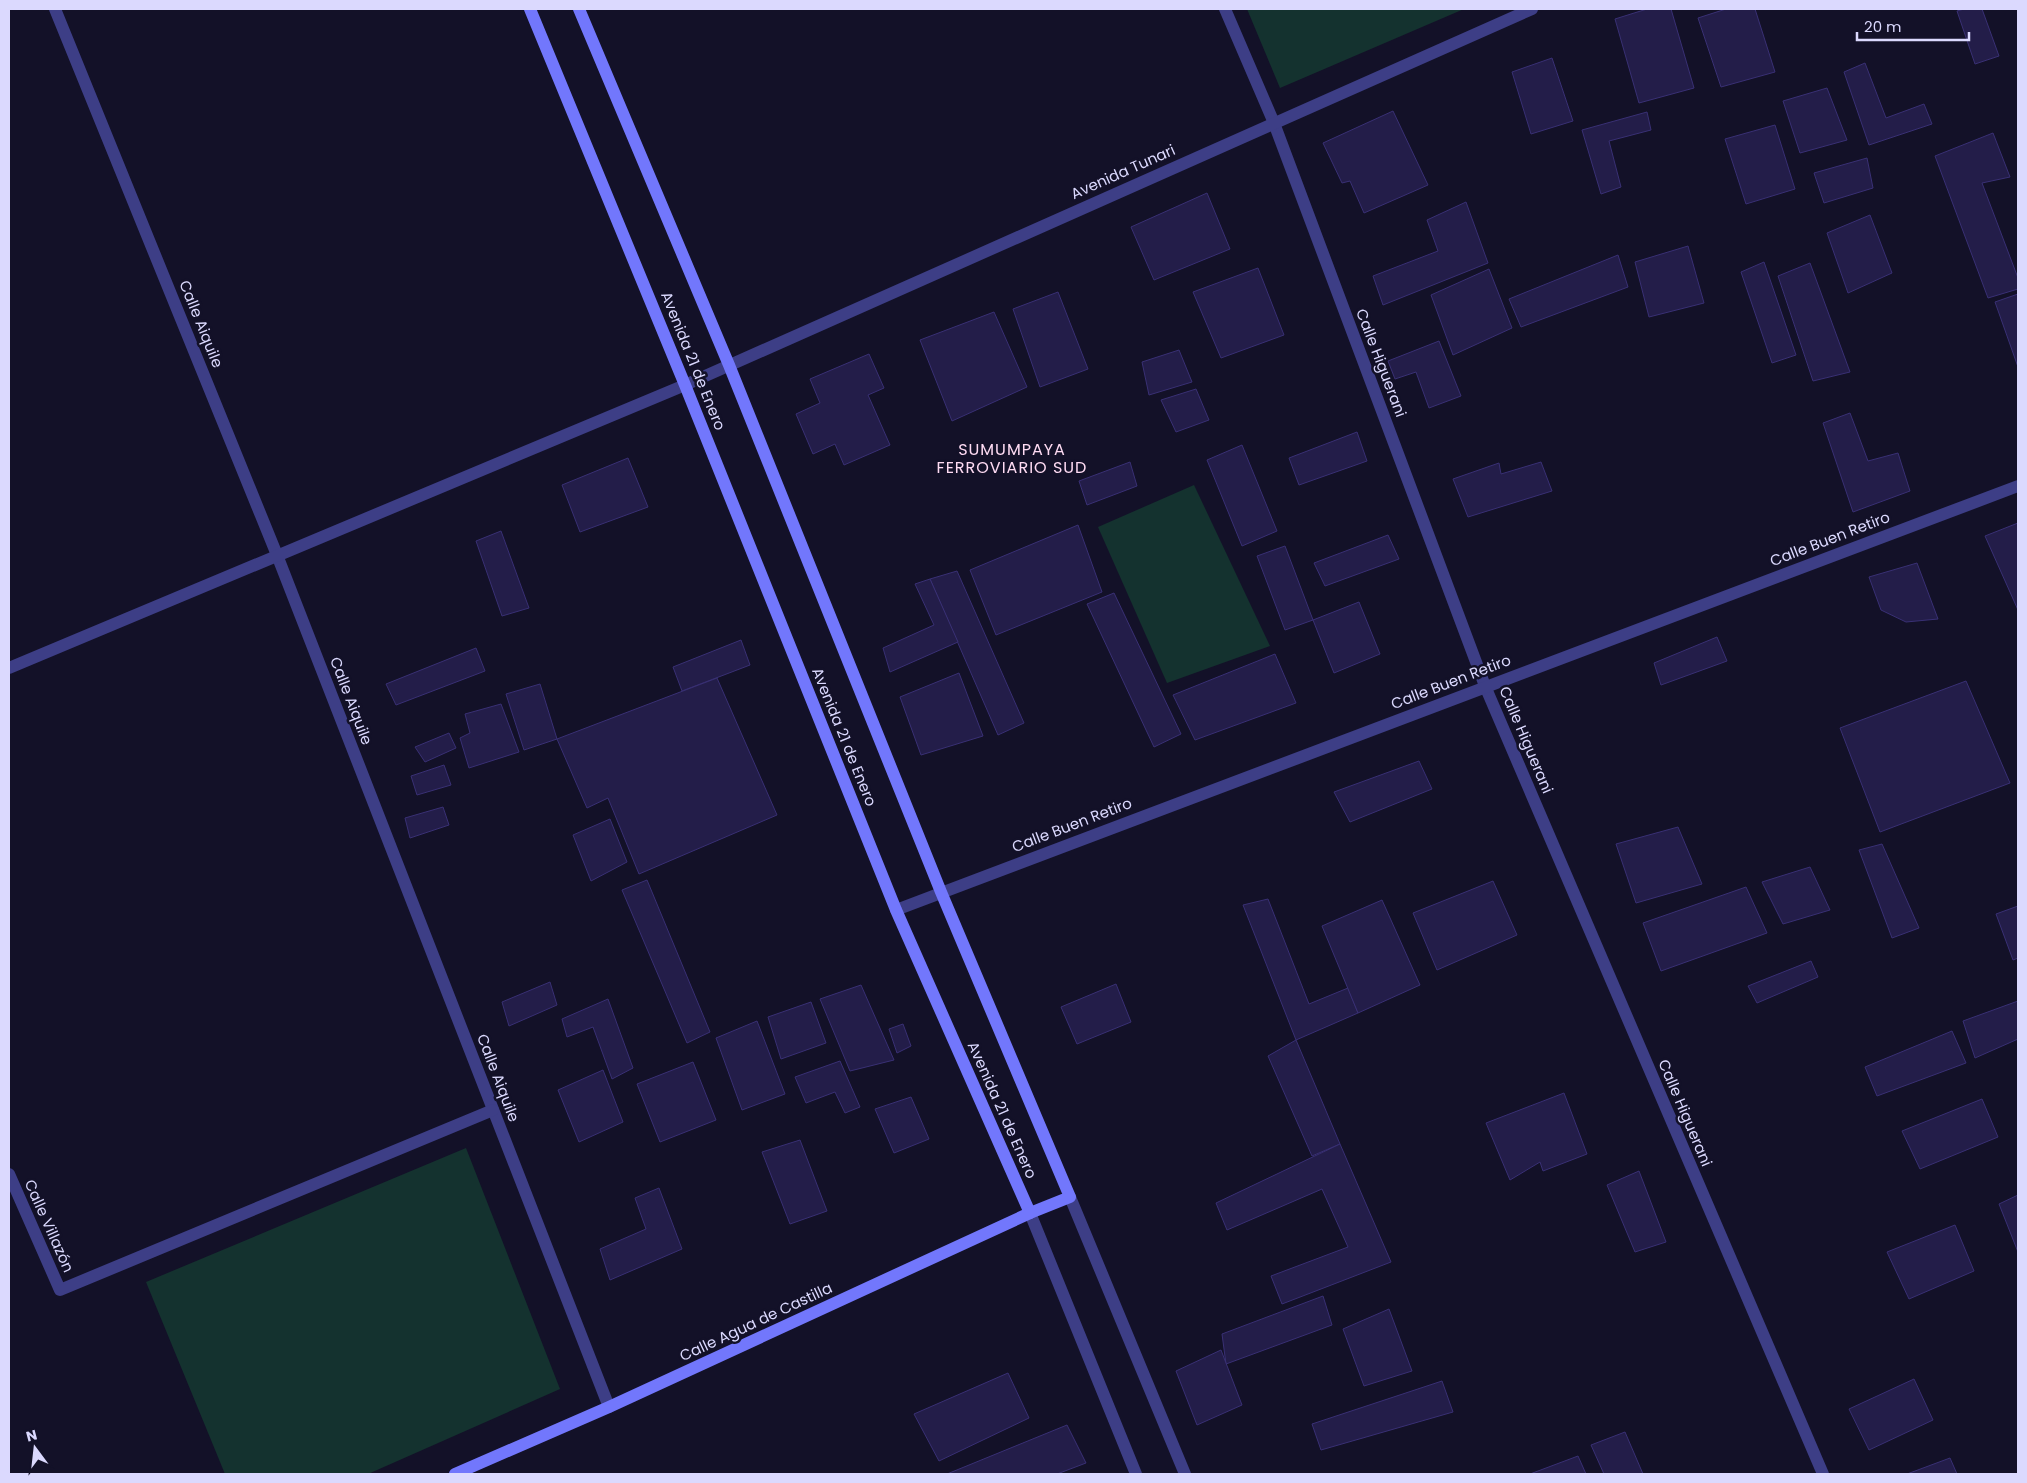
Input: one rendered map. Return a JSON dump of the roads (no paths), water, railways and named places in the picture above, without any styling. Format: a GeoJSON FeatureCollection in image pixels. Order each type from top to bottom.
{"type":"FeatureCollection","features":[{"type":"Feature","properties":{"kind":"street","name":"Calle Aiquile"},"geometry":{"type":"LineString","coordinates":[[55,9],[277,555],[609,1407]]}},
{"type":"Feature","properties":{"kind":"street","name":"Avenida 21 de Enero"},"geometry":{"type":"LineString","coordinates":[[530,9],[685,385],[896,910],[1030,1213],[1136,1474]]}},
{"type":"Feature","properties":{"kind":"street","name":"Avenida 21 de Enero"},"geometry":{"type":"LineString","coordinates":[[579,9],[728,365],[941,892],[1185,1474]]}},
{"type":"Feature","properties":{"kind":"street","name":"Calle Higuerani"},"geometry":{"type":"LineString","coordinates":[[1225,9],[1274,123],[1485,686],[1822,1474]]}},
{"type":"Feature","properties":{"kind":"street","name":"Avenida Tunari"},"geometry":{"type":"LineString","coordinates":[[9,668],[685,385],[1532,9]]}},
{"type":"Feature","properties":{"kind":"street","name":"Calle Buen Retiro"},"geometry":{"type":"LineString","coordinates":[[896,910],[2018,486]]}},
{"type":"Feature","properties":{"kind":"street","name":"Calle Villazón"},"geometry":{"type":"LineString","coordinates":[[9,1174],[60,1290],[493,1110]]}},
{"type":"Feature","properties":{"kind":"street","name":"Calle Agua de Castilla"},"geometry":{"type":"LineString","coordinates":[[455,1474],[609,1407],[1030,1213],[1070,1198]]}},
{"type":"Feature","properties":{"kind":"district","name":"SUMUMPAYA FERROVIARIO SUD"},"geometry":{"type":"Point","coordinates":[1012,458]}}]}
